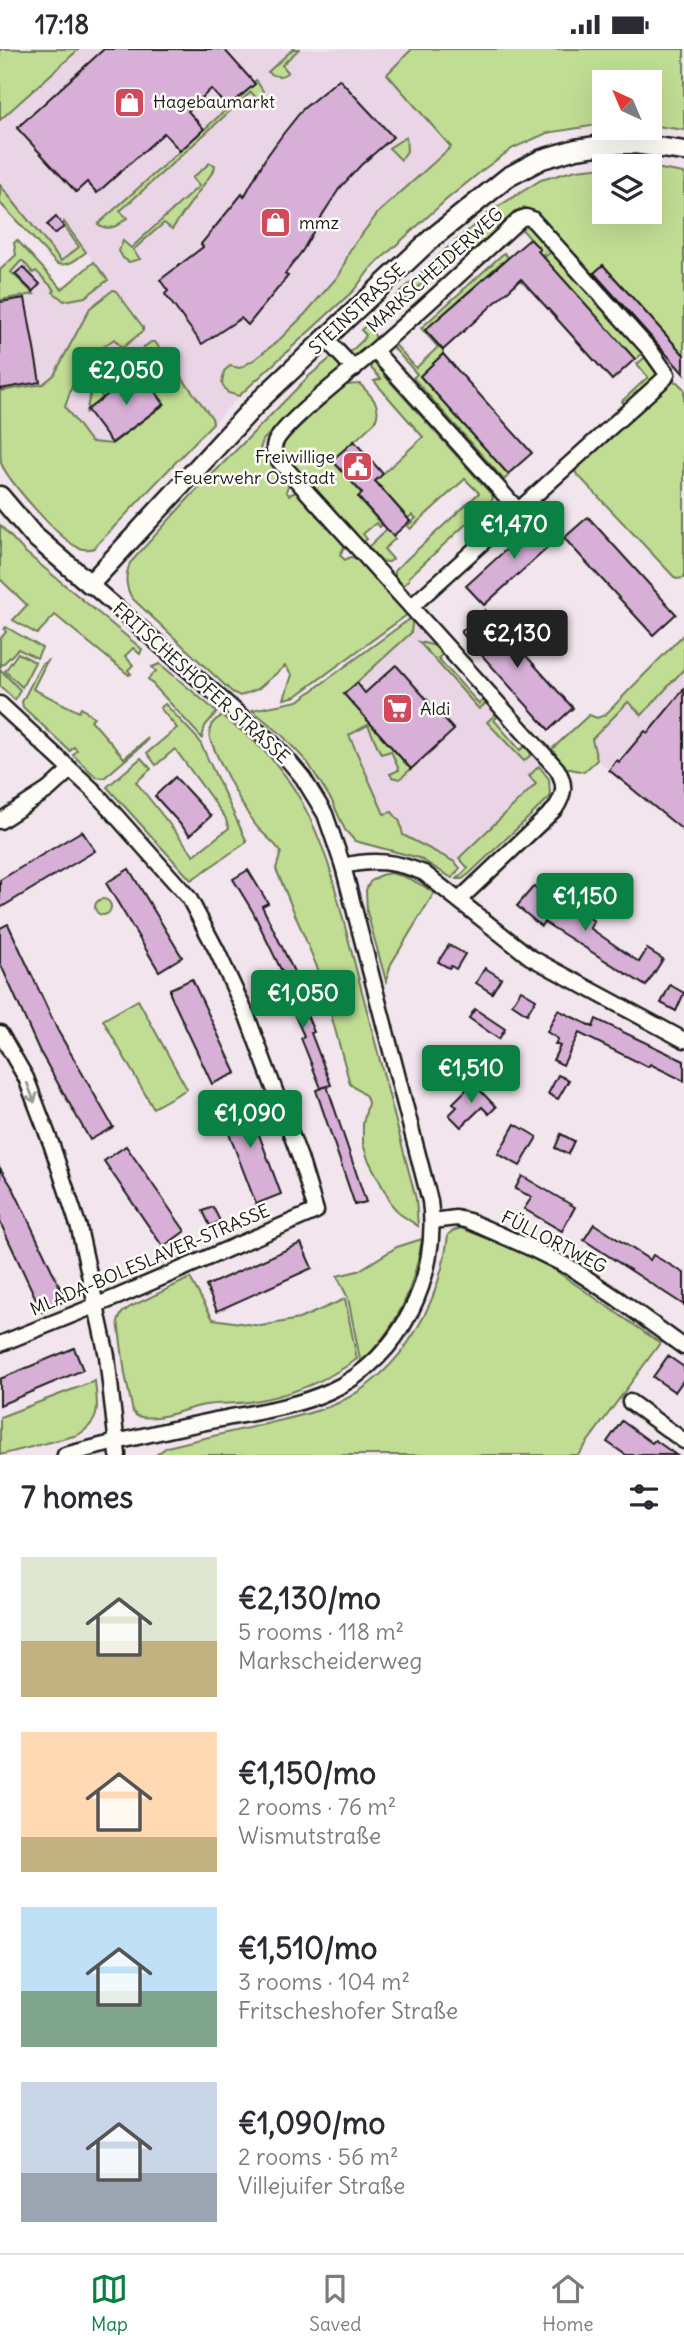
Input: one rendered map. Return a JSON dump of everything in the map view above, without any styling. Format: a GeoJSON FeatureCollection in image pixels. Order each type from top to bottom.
{"type":"FeatureCollection","features":[{"type":"Feature","properties":{"kind":"street","name":"STEINSTRASSE"},"geometry":{"type":"LineString","coordinates":[[90,584],[236,425],[431,239],[487,192],[525,166],[558,153],[610,144],[635,144],[684,151]]}},
{"type":"Feature","properties":{"kind":"street","name":"MARKSCHEIDERWEG"},"geometry":{"type":"LineString","coordinates":[[411,607],[667,374],[650,350],[531,219],[526,217],[520,219],[375,351],[292,422],[277,438],[274,450],[280,462],[563,778],[562,798],[555,809],[458,900]]}},
{"type":"Feature","properties":{"kind":"street"},"geometry":{"type":"LineString","coordinates":[[326,338],[354,369]]}},
{"type":"Feature","properties":{"kind":"street","name":"MARKSCHEIDERWEG"},"geometry":{"type":"LineString","coordinates":[[375,351],[518,510]]}},
{"type":"Feature","properties":{"kind":"street","name":"FRITSCHESHOFER STRASSE"},"geometry":{"type":"LineString","coordinates":[[0,496],[33,535],[273,744],[303,778],[325,814],[342,866],[433,1221],[429,1262],[416,1301],[392,1341],[361,1373],[329,1391],[299,1402],[118,1448],[65,1455]]}},
{"type":"Feature","properties":{"kind":"street"},"geometry":{"type":"LineString","coordinates":[[0,704],[70,770],[48,790],[0,821]]}},
{"type":"Feature","properties":{"kind":"street","name":"MLADA-BOLESLAVER-STRASSE"},"geometry":{"type":"LineString","coordinates":[[0,1344],[316,1211],[300,1158],[247,1016],[189,898],[94,791],[70,770]]}},
{"type":"Feature","properties":{"kind":"street"},"geometry":{"type":"LineString","coordinates":[[342,866],[385,861],[424,873],[530,957],[684,1040]]}},
{"type":"Feature","properties":{"kind":"street"},"geometry":{"type":"LineString","coordinates":[[0,1033],[26,1079],[52,1146],[79,1229],[98,1305],[118,1448]]}},
{"type":"Feature","properties":{"kind":"street","name":"FÜLLORTWEG"},"geometry":{"type":"LineString","coordinates":[[433,1221],[456,1218],[469,1221],[573,1269],[684,1347]]}},
{"type":"Feature","properties":{"kind":"street"},"geometry":{"type":"LineString","coordinates":[[630,1402],[684,1441]]}},
{"type":"Feature","properties":{"kind":"shaded area"},"geometry":{"type":"Polygon","coordinates":[[[79,49],[412,49],[388,74],[452,146],[378,213],[350,250],[340,274],[305,314],[278,341],[240,368],[248,387],[196,442],[193,436],[70,535],[57,531],[47,521],[20,489],[0,459],[0,278],[30,255],[62,289],[94,262],[86,252],[64,265],[0,185],[0,120],[79,49]]]}},
{"type":"Feature","properties":{"kind":"shaded area"},"geometry":{"type":"Polygon","coordinates":[[[412,620],[443,654],[438,658],[479,704],[484,700],[499,715],[494,720],[520,750],[526,745],[539,766],[529,776],[536,784],[455,862],[389,828],[334,696],[412,623],[412,620]]]}},
{"type":"Feature","properties":{"kind":"shaded area"},"geometry":{"type":"Polygon","coordinates":[[[684,669],[684,831],[597,760],[591,739],[628,701],[642,714],[684,669]]]}},
{"type":"Feature","properties":{"kind":"green space"},"geometry":{"type":"Polygon","coordinates":[[[0,49],[79,49],[0,120],[0,49]]]}},
{"type":"Feature","properties":{"kind":"green space"},"geometry":{"type":"Polygon","coordinates":[[[293,49],[299,49],[282,65],[288,72],[278,76],[268,72],[293,49]]]}},
{"type":"Feature","properties":{"kind":"green space"},"geometry":{"type":"Polygon","coordinates":[[[412,49],[684,49],[684,130],[662,127],[662,70],[592,70],[592,126],[547,133],[513,148],[484,169],[371,268],[354,290],[239,396],[228,393],[222,384],[224,371],[230,366],[240,368],[278,341],[340,274],[350,250],[378,213],[451,147],[387,74],[412,49]]]}},
{"type":"Feature","properties":{"kind":"green space"},"geometry":{"type":"Polygon","coordinates":[[[256,80],[263,91],[258,100],[251,92],[120,211],[127,218],[124,221],[109,228],[98,224],[255,84],[256,80]]]}},
{"type":"Feature","properties":{"kind":"green space"},"geometry":{"type":"Polygon","coordinates":[[[406,137],[407,151],[401,160],[389,148],[406,137]]]}},
{"type":"Feature","properties":{"kind":"green space"},"geometry":{"type":"Polygon","coordinates":[[[210,163],[215,165],[214,170],[172,229],[164,223],[133,250],[140,259],[129,262],[123,258],[119,251],[123,241],[131,248],[199,186],[192,178],[210,163]]]}},
{"type":"Feature","properties":{"kind":"green space"},"geometry":{"type":"Polygon","coordinates":[[[592,168],[592,224],[662,224],[662,169],[684,173],[684,355],[603,265],[590,277],[524,207],[469,257],[463,247],[372,328],[376,339],[354,356],[349,353],[366,335],[361,330],[445,250],[491,211],[541,180],[592,168]]]}},
{"type":"Feature","properties":{"kind":"green space"},"geometry":{"type":"Polygon","coordinates":[[[0,185],[61,261],[79,247],[63,225],[64,222],[86,252],[68,264],[56,263],[0,203],[0,185]]]}},
{"type":"Feature","properties":{"kind":"green space"},"geometry":{"type":"Polygon","coordinates":[[[526,225],[551,247],[525,271],[529,260],[540,250],[520,227],[526,225]]]}},
{"type":"Feature","properties":{"kind":"green space"},"geometry":{"type":"Polygon","coordinates":[[[17,240],[62,289],[94,262],[108,280],[85,297],[64,301],[36,271],[33,273],[21,261],[11,272],[34,294],[0,300],[0,270],[16,255],[14,243],[17,240]]]}},
{"type":"Feature","properties":{"kind":"green space"},"geometry":{"type":"Polygon","coordinates":[[[554,249],[645,351],[635,360],[547,262],[524,282],[502,262],[425,330],[443,350],[443,354],[420,376],[509,475],[504,480],[413,378],[417,374],[390,344],[393,342],[416,368],[438,347],[421,328],[504,253],[525,275],[554,249]]]}},
{"type":"Feature","properties":{"kind":"green space"},"geometry":{"type":"Polygon","coordinates":[[[113,290],[143,327],[143,331],[122,348],[114,339],[79,365],[86,375],[72,386],[65,407],[91,442],[112,444],[165,404],[132,356],[151,342],[155,342],[213,423],[94,548],[85,549],[71,543],[48,523],[1,463],[0,391],[43,384],[54,375],[90,308],[113,290]]]}},
{"type":"Feature","properties":{"kind":"green space"},"geometry":{"type":"Polygon","coordinates":[[[648,355],[662,373],[626,406],[622,401],[648,377],[637,364],[648,355]]]}},
{"type":"Feature","properties":{"kind":"green space"},"geometry":{"type":"Polygon","coordinates":[[[333,356],[340,366],[338,374],[271,432],[263,440],[260,449],[289,484],[286,491],[289,495],[296,492],[345,545],[340,555],[345,560],[356,558],[408,614],[296,696],[284,699],[292,675],[285,666],[258,689],[240,696],[232,692],[132,598],[127,585],[128,568],[188,499],[308,377],[333,356]]]}},
{"type":"Feature","properties":{"kind":"green space"},"geometry":{"type":"Polygon","coordinates":[[[375,360],[382,365],[384,375],[493,499],[409,577],[401,588],[395,582],[395,570],[479,493],[465,479],[410,529],[407,526],[416,518],[412,515],[408,518],[375,481],[423,437],[374,381],[381,379],[371,368],[371,361],[375,360]]]}},
{"type":"Feature","properties":{"kind":"green space"},"geometry":{"type":"Polygon","coordinates":[[[669,381],[677,382],[684,389],[684,578],[676,579],[575,472],[578,462],[669,381]]]}},
{"type":"Feature","properties":{"kind":"green space"},"geometry":{"type":"Polygon","coordinates":[[[360,384],[377,406],[375,422],[333,461],[362,494],[358,498],[382,525],[380,527],[376,523],[363,534],[367,539],[361,544],[285,458],[282,448],[296,426],[344,385],[360,384]]]}},
{"type":"Feature","properties":{"kind":"green space"},"geometry":{"type":"Polygon","coordinates":[[[94,385],[103,398],[86,412],[92,387],[94,385]]]}},
{"type":"Feature","properties":{"kind":"green space"},"geometry":{"type":"Polygon","coordinates":[[[0,525],[25,552],[142,649],[140,654],[133,648],[125,656],[133,665],[128,670],[131,674],[55,615],[37,634],[13,620],[27,605],[0,579],[0,525]]]}},
{"type":"Feature","properties":{"kind":"green space"},"geometry":{"type":"Polygon","coordinates":[[[387,529],[395,539],[384,549],[393,559],[389,562],[377,561],[366,549],[387,529]]]}},
{"type":"Feature","properties":{"kind":"green space"},"geometry":{"type":"Polygon","coordinates":[[[411,618],[411,633],[344,694],[411,769],[400,779],[392,777],[390,774],[399,770],[391,751],[381,754],[368,725],[349,735],[384,814],[392,812],[400,822],[403,835],[455,862],[460,868],[452,878],[419,858],[355,841],[345,830],[332,801],[308,763],[281,734],[252,710],[298,701],[411,618]]]}},
{"type":"Feature","properties":{"kind":"green space"},"geometry":{"type":"Polygon","coordinates":[[[6,627],[42,648],[37,658],[18,649],[0,667],[0,639],[6,632],[6,627]]]}},
{"type":"Feature","properties":{"kind":"green space"},"geometry":{"type":"Polygon","coordinates":[[[684,634],[684,669],[642,715],[628,702],[592,739],[597,760],[584,772],[566,768],[552,749],[589,715],[597,718],[605,715],[684,634]]]}},
{"type":"Feature","properties":{"kind":"green space"},"geometry":{"type":"Polygon","coordinates":[[[419,642],[436,646],[443,654],[438,658],[479,704],[484,700],[486,703],[479,709],[419,642]]]}},
{"type":"Feature","properties":{"kind":"green space"},"geometry":{"type":"Polygon","coordinates":[[[18,653],[35,662],[22,687],[5,671],[18,653]]]}},
{"type":"Feature","properties":{"kind":"green space"},"geometry":{"type":"Polygon","coordinates":[[[47,661],[33,689],[79,712],[81,708],[94,717],[91,720],[124,758],[148,738],[104,778],[96,777],[73,755],[77,750],[74,747],[70,751],[23,707],[22,702],[41,665],[47,661]]]}},
{"type":"Feature","properties":{"kind":"green space"},"geometry":{"type":"Polygon","coordinates":[[[160,664],[217,712],[205,726],[202,738],[148,679],[156,671],[152,667],[160,664]]]}},
{"type":"Feature","properties":{"kind":"green space"},"geometry":{"type":"Polygon","coordinates":[[[0,669],[20,690],[15,700],[0,686],[0,669]]]}},
{"type":"Feature","properties":{"kind":"green space"},"geometry":{"type":"Polygon","coordinates":[[[165,704],[199,740],[247,842],[191,880],[107,787],[141,758],[151,769],[136,782],[194,855],[229,828],[225,817],[175,749],[156,765],[147,753],[177,728],[160,708],[165,704]]]}},
{"type":"Feature","properties":{"kind":"green space"},"geometry":{"type":"Polygon","coordinates":[[[497,713],[499,715],[494,720],[520,750],[526,745],[533,753],[524,761],[487,722],[497,713]]]}},
{"type":"Feature","properties":{"kind":"green space"},"geometry":{"type":"Polygon","coordinates":[[[223,716],[252,739],[281,771],[310,817],[324,851],[416,1199],[418,1226],[392,1205],[368,1159],[363,1144],[363,1124],[368,1103],[366,1096],[350,1084],[320,974],[276,869],[281,852],[251,819],[210,739],[212,725],[223,716]]]}},
{"type":"Feature","properties":{"kind":"green space"},"geometry":{"type":"Polygon","coordinates":[[[539,766],[549,779],[550,797],[469,874],[457,879],[468,868],[459,858],[536,784],[529,776],[539,766]]]}},
{"type":"Feature","properties":{"kind":"green space"},"geometry":{"type":"Polygon","coordinates":[[[390,873],[413,880],[434,893],[391,964],[386,981],[367,912],[366,890],[370,882],[390,873]]]}},
{"type":"Feature","properties":{"kind":"green space"},"geometry":{"type":"Polygon","coordinates":[[[103,899],[111,907],[103,915],[95,907],[103,899]]]}},
{"type":"Feature","properties":{"kind":"green space"},"geometry":{"type":"Polygon","coordinates":[[[138,1000],[187,1089],[153,1108],[103,1020],[138,1000]]]}},
{"type":"Feature","properties":{"kind":"green space"},"geometry":{"type":"Polygon","coordinates":[[[461,1228],[524,1253],[552,1268],[660,1343],[578,1455],[156,1455],[167,1447],[321,1410],[361,1390],[399,1354],[414,1333],[437,1286],[448,1235],[461,1228]]]}},
{"type":"Feature","properties":{"kind":"green space"},"geometry":{"type":"Polygon","coordinates":[[[422,1239],[414,1276],[401,1309],[383,1338],[358,1366],[360,1359],[348,1298],[337,1276],[358,1271],[397,1247],[422,1239]]]}},
{"type":"Feature","properties":{"kind":"green space"},"geometry":{"type":"Polygon","coordinates":[[[190,1278],[213,1319],[261,1326],[299,1319],[345,1299],[357,1359],[319,1381],[277,1396],[248,1402],[205,1405],[162,1416],[137,1416],[133,1412],[125,1374],[118,1321],[122,1313],[130,1307],[190,1278]]]}},
{"type":"Feature","properties":{"kind":"green space"},"geometry":{"type":"Polygon","coordinates":[[[95,1381],[97,1412],[86,1429],[78,1435],[0,1455],[0,1417],[95,1381]]]}},
{"type":"Feature","properties":{"kind":"building","name":"Hagebaumarkt"},"geometry":{"type":"Polygon","coordinates":[[[104,49],[224,49],[255,84],[227,107],[211,89],[188,111],[204,129],[180,151],[164,133],[97,193],[87,182],[76,192],[17,128],[104,49]]]}},
{"type":"Feature","properties":{"kind":"building","name":"mmz"},"geometry":{"type":"Polygon","coordinates":[[[339,79],[393,137],[339,189],[303,250],[285,274],[288,276],[248,325],[241,318],[202,344],[165,294],[168,291],[160,280],[203,247],[201,244],[242,194],[244,197],[265,159],[303,109],[339,79]]]}},
{"type":"Feature","properties":{"kind":"building"},"geometry":{"type":"Polygon","coordinates":[[[56,217],[64,227],[54,234],[47,225],[56,217]]]}},
{"type":"Feature","properties":{"kind":"building"},"geometry":{"type":"Polygon","coordinates":[[[530,239],[635,359],[612,380],[521,279],[443,350],[425,330],[530,239]]]}},
{"type":"Feature","properties":{"kind":"building"},"geometry":{"type":"Polygon","coordinates":[[[603,265],[684,355],[684,374],[594,273],[603,265]]]}},
{"type":"Feature","properties":{"kind":"building"},"geometry":{"type":"Polygon","coordinates":[[[23,267],[40,284],[33,292],[15,274],[23,267]]]}},
{"type":"Feature","properties":{"kind":"building"},"geometry":{"type":"Polygon","coordinates":[[[25,298],[40,382],[0,389],[0,302],[25,298]]]}},
{"type":"Feature","properties":{"kind":"building"},"geometry":{"type":"Polygon","coordinates":[[[443,354],[532,453],[508,474],[420,376],[443,354]]]}},
{"type":"Feature","properties":{"kind":"building"},"geometry":{"type":"Polygon","coordinates":[[[139,371],[164,404],[112,443],[87,410],[139,371]]]}},
{"type":"Feature","properties":{"kind":"building"},"geometry":{"type":"Polygon","coordinates":[[[354,441],[383,474],[375,481],[410,521],[393,536],[358,497],[362,493],[332,460],[354,441]]]}},
{"type":"Feature","properties":{"kind":"building"},"geometry":{"type":"Polygon","coordinates":[[[543,516],[561,536],[484,605],[466,586],[543,516]]]}},
{"type":"Feature","properties":{"kind":"building"},"geometry":{"type":"Polygon","coordinates":[[[588,517],[676,614],[653,635],[564,538],[588,517]]]}},
{"type":"Feature","properties":{"kind":"building"},"geometry":{"type":"Polygon","coordinates":[[[485,610],[573,708],[549,730],[461,632],[485,610]]]}},
{"type":"Feature","properties":{"kind":"building","name":"Aldi"},"geometry":{"type":"Polygon","coordinates":[[[396,665],[454,730],[411,769],[344,694],[357,683],[365,693],[396,665]]]}},
{"type":"Feature","properties":{"kind":"building"},"geometry":{"type":"Polygon","coordinates":[[[684,689],[684,831],[609,770],[645,731],[648,733],[684,689]]]}},
{"type":"Feature","properties":{"kind":"building"},"geometry":{"type":"Polygon","coordinates":[[[175,777],[211,816],[190,835],[155,796],[175,777]]]}},
{"type":"Feature","properties":{"kind":"building"},"geometry":{"type":"Polygon","coordinates":[[[82,831],[95,851],[0,908],[0,880],[82,831]]]}},
{"type":"Feature","properties":{"kind":"building"},"geometry":{"type":"Polygon","coordinates":[[[129,869],[182,957],[159,971],[106,883],[129,869]]]}},
{"type":"Feature","properties":{"kind":"building"},"geometry":{"type":"Polygon","coordinates":[[[248,870],[268,903],[262,906],[298,980],[293,982],[314,1032],[311,1033],[331,1085],[321,1088],[301,1038],[304,1036],[282,987],[288,984],[253,912],[233,879],[248,870]]]}},
{"type":"Feature","properties":{"kind":"building"},"geometry":{"type":"Polygon","coordinates":[[[550,882],[561,892],[556,897],[594,921],[590,928],[636,960],[639,962],[647,949],[663,959],[646,986],[544,922],[541,926],[517,906],[534,886],[541,893],[550,882]]]}},
{"type":"Feature","properties":{"kind":"building"},"geometry":{"type":"Polygon","coordinates":[[[8,924],[58,1031],[113,1127],[90,1140],[39,1050],[0,963],[0,928],[8,924]]]}},
{"type":"Feature","properties":{"kind":"building"},"geometry":{"type":"Polygon","coordinates":[[[449,945],[465,954],[456,969],[438,962],[449,945]]]}},
{"type":"Feature","properties":{"kind":"building"},"geometry":{"type":"Polygon","coordinates":[[[485,968],[501,978],[492,993],[476,983],[485,968]]]}},
{"type":"Feature","properties":{"kind":"building"},"geometry":{"type":"Polygon","coordinates":[[[192,979],[236,1073],[212,1084],[170,994],[170,989],[192,979]]]}},
{"type":"Feature","properties":{"kind":"building"},"geometry":{"type":"Polygon","coordinates":[[[670,985],[684,993],[676,1011],[661,1003],[670,985]]]}},
{"type":"Feature","properties":{"kind":"building"},"geometry":{"type":"Polygon","coordinates":[[[521,990],[536,999],[527,1014],[512,1004],[521,990]]]}},
{"type":"Feature","properties":{"kind":"building"},"geometry":{"type":"Polygon","coordinates":[[[475,1009],[505,1029],[499,1039],[469,1018],[475,1009]]]}},
{"type":"Feature","properties":{"kind":"building"},"geometry":{"type":"Polygon","coordinates":[[[558,1010],[593,1027],[596,1019],[684,1061],[684,1081],[650,1064],[648,1067],[579,1033],[563,1065],[553,1060],[560,1046],[555,1044],[558,1039],[547,1032],[558,1010]]]}},
{"type":"Feature","properties":{"kind":"building"},"geometry":{"type":"Polygon","coordinates":[[[558,1075],[569,1080],[558,1099],[548,1094],[558,1075]]]}},
{"type":"Feature","properties":{"kind":"building"},"geometry":{"type":"Polygon","coordinates":[[[473,1083],[496,1107],[489,1114],[482,1107],[461,1127],[449,1115],[457,1107],[453,1103],[473,1083]]]}},
{"type":"Feature","properties":{"kind":"building"},"geometry":{"type":"Polygon","coordinates":[[[327,1086],[366,1202],[355,1205],[316,1090],[327,1086]]]}},
{"type":"Feature","properties":{"kind":"building"},"geometry":{"type":"Polygon","coordinates":[[[245,1097],[281,1194],[256,1204],[219,1107],[245,1097]]]}},
{"type":"Feature","properties":{"kind":"building"},"geometry":{"type":"Polygon","coordinates":[[[515,1124],[537,1137],[520,1166],[498,1154],[515,1124]]]}},
{"type":"Feature","properties":{"kind":"building"},"geometry":{"type":"Polygon","coordinates":[[[561,1134],[574,1141],[568,1154],[555,1148],[561,1134]]]}},
{"type":"Feature","properties":{"kind":"building"},"geometry":{"type":"Polygon","coordinates":[[[126,1146],[185,1231],[163,1247],[104,1161],[126,1146]]]}},
{"type":"Feature","properties":{"kind":"building"},"geometry":{"type":"Polygon","coordinates":[[[0,1168],[14,1190],[66,1300],[42,1312],[0,1222],[0,1168]]]}},
{"type":"Feature","properties":{"kind":"building"},"geometry":{"type":"Polygon","coordinates":[[[522,1176],[575,1207],[562,1231],[524,1209],[532,1197],[515,1189],[522,1176]]]}},
{"type":"Feature","properties":{"kind":"building"},"geometry":{"type":"Polygon","coordinates":[[[213,1207],[220,1221],[210,1226],[203,1211],[213,1207]]]}},
{"type":"Feature","properties":{"kind":"building"},"geometry":{"type":"Polygon","coordinates":[[[594,1224],[650,1260],[653,1255],[684,1273],[684,1305],[584,1240],[594,1224]]]}},
{"type":"Feature","properties":{"kind":"building"},"geometry":{"type":"Polygon","coordinates":[[[301,1243],[312,1268],[217,1311],[206,1286],[301,1243]]]}},
{"type":"Feature","properties":{"kind":"building"},"geometry":{"type":"Polygon","coordinates":[[[74,1348],[83,1370],[0,1405],[0,1379],[74,1348]]]}},
{"type":"Feature","properties":{"kind":"building"},"geometry":{"type":"Polygon","coordinates":[[[668,1356],[684,1367],[684,1379],[675,1392],[653,1377],[668,1356]]]}},
{"type":"Feature","properties":{"kind":"building"},"geometry":{"type":"Polygon","coordinates":[[[622,1421],[652,1443],[655,1440],[676,1455],[626,1455],[607,1442],[622,1421]]]}},
{"type":"Feature","properties":{"kind":"place","name":"Hagebaumarkt"},"geometry":{"type":"Point","coordinates":[130,102]}},
{"type":"Feature","properties":{"kind":"place","name":"mmz"},"geometry":{"type":"Point","coordinates":[276,223]}},
{"type":"Feature","properties":{"kind":"place","name":"Freiwillige Feuerwehr Oststadt"},"geometry":{"type":"Point","coordinates":[358,467]}},
{"type":"Feature","properties":{"kind":"place","name":"Aldi"},"geometry":{"type":"Point","coordinates":[397,709]}}]}
